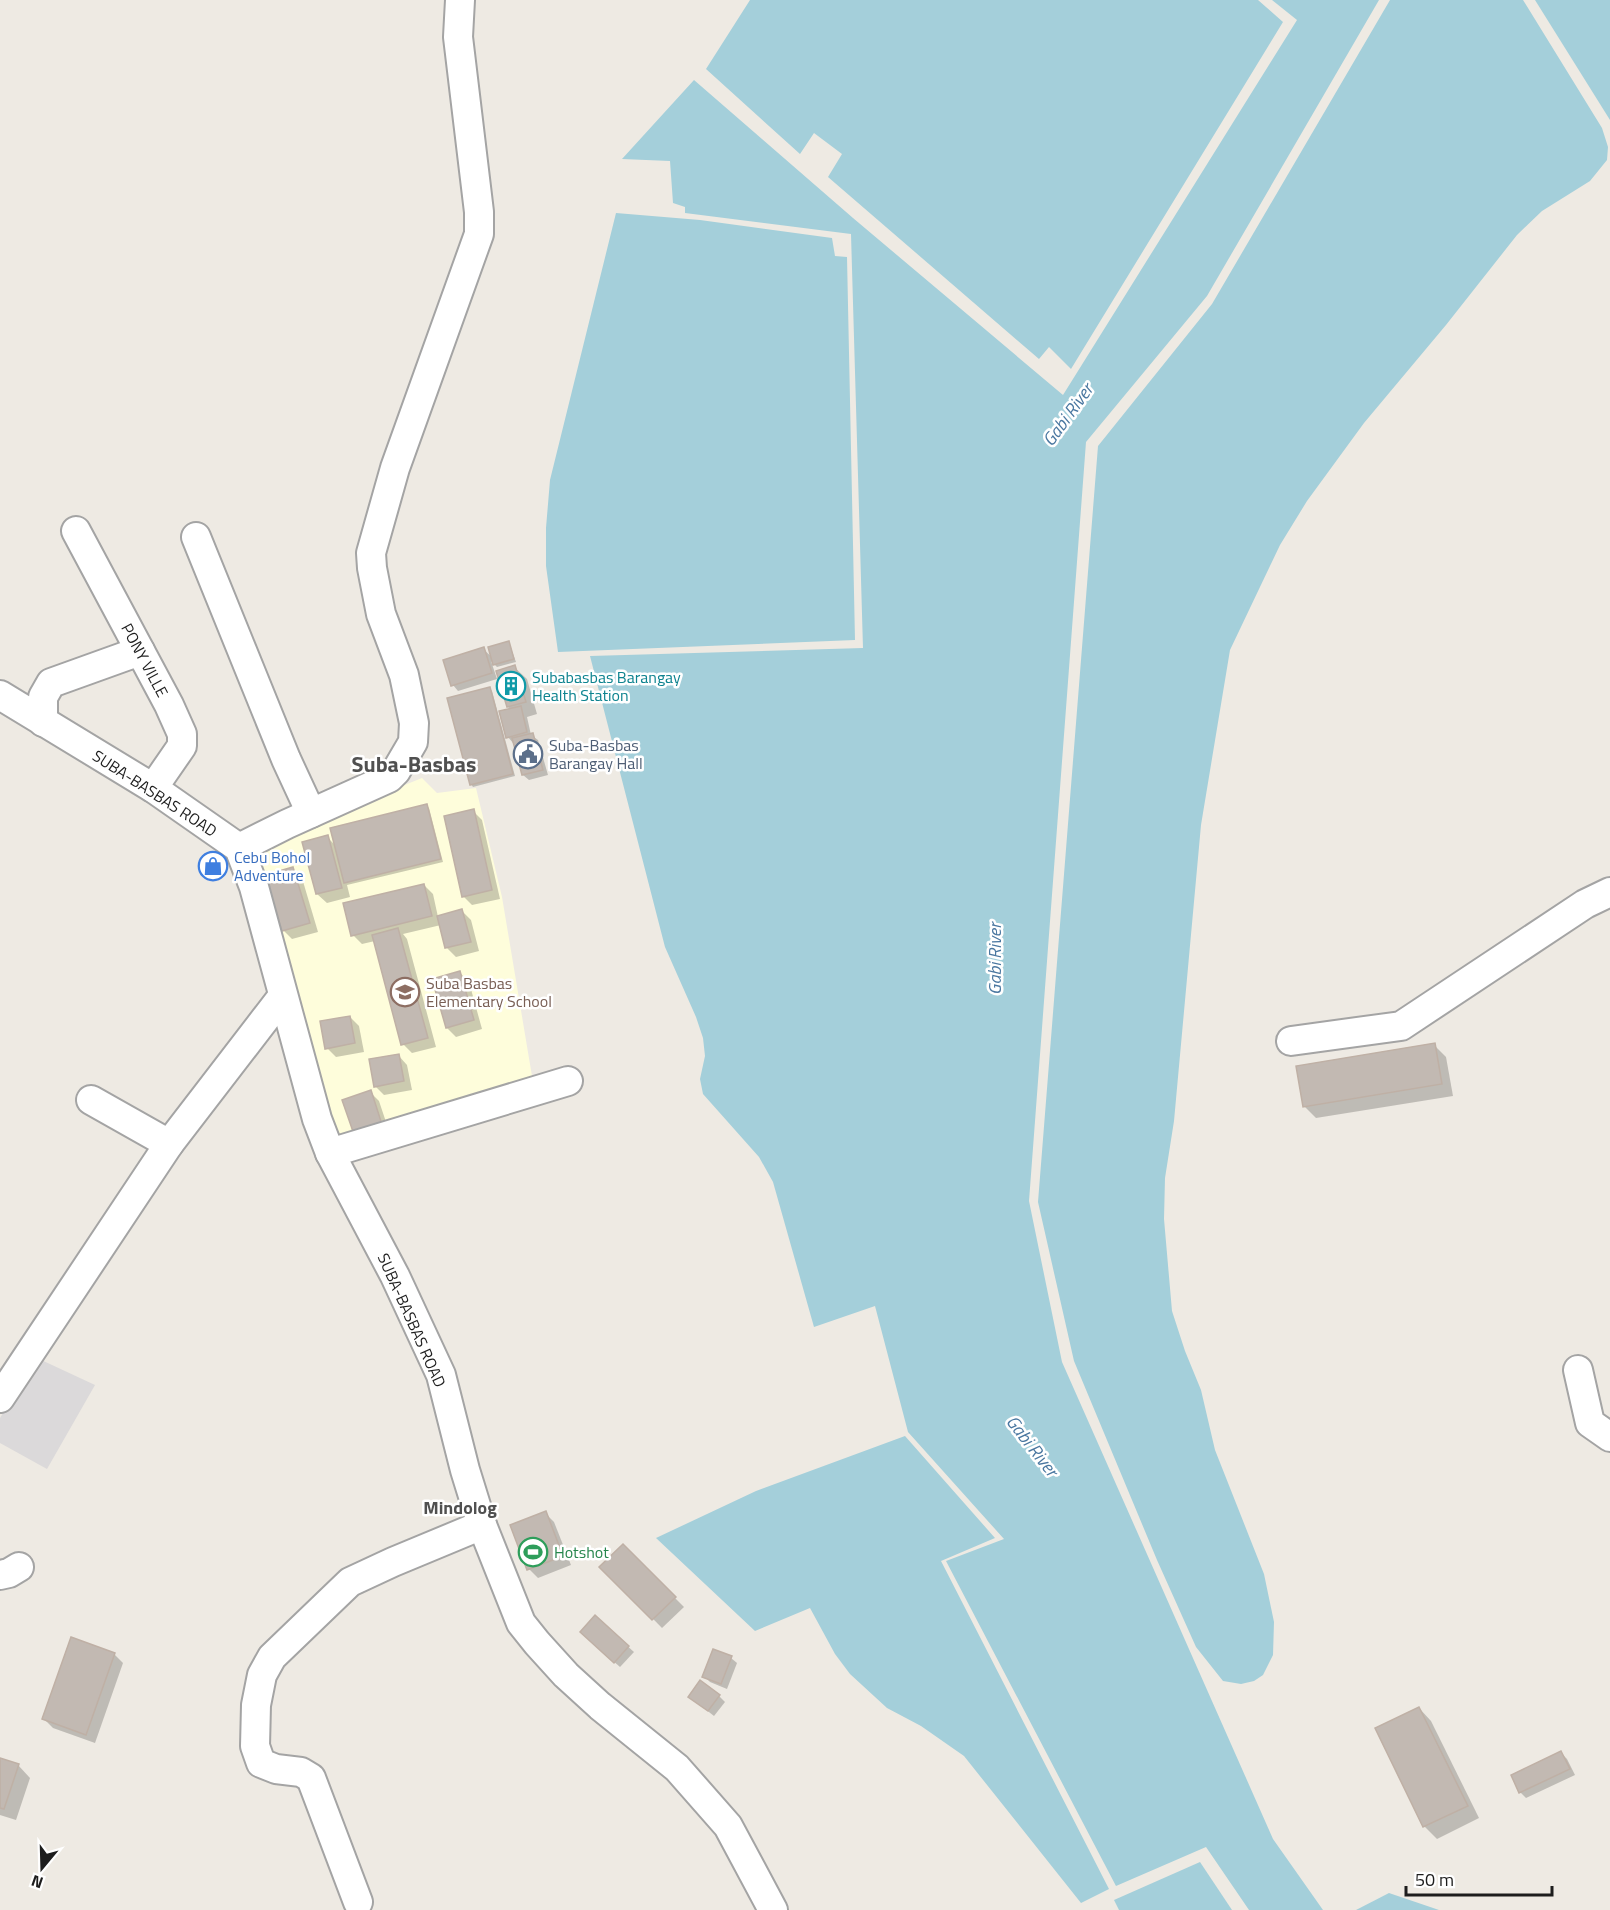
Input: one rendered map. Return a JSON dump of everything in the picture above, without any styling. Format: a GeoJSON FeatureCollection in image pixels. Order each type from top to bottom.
{"type":"FeatureCollection","features":[{"type":"Feature","properties":{"kind":"street"},"geometry":{"type":"LineString","coordinates":[[239,848],[389,778],[396,771],[413,742],[414,723],[404,675],[381,614],[371,553],[395,468],[478,234],[479,212],[458,37],[460,0]]}},
{"type":"Feature","properties":{"kind":"street","name":"PONY VILLE"},"geometry":{"type":"LineString","coordinates":[[75,531],[182,734],[182,746],[153,788]]}},
{"type":"Feature","properties":{"kind":"street"},"geometry":{"type":"LineString","coordinates":[[196,537],[286,759],[311,813]]}},
{"type":"Feature","properties":{"kind":"street"},"geometry":{"type":"LineString","coordinates":[[44,722],[43,697],[51,682],[140,651]]}},
{"type":"Feature","properties":{"kind":"street","name":"SUBA-BASBAS ROAD"},"geometry":{"type":"LineString","coordinates":[[0,695],[153,788],[239,848],[254,886],[282,997],[317,1119],[330,1153],[395,1276],[441,1375],[465,1470],[482,1525],[522,1623],[566,1675],[600,1706],[677,1768],[728,1826],[773,1910]]}},
{"type":"Feature","properties":{"kind":"street"},"geometry":{"type":"LineString","coordinates":[[1291,1041],[1401,1026],[1585,904],[1610,892]]}},
{"type":"Feature","properties":{"kind":"street"},"geometry":{"type":"LineString","coordinates":[[0,1398],[170,1144],[282,997]]}},
{"type":"Feature","properties":{"kind":"street"},"geometry":{"type":"LineString","coordinates":[[330,1153],[568,1081]]}},
{"type":"Feature","properties":{"kind":"street"},"geometry":{"type":"LineString","coordinates":[[91,1100],[170,1144]]}},
{"type":"Feature","properties":{"kind":"street"},"geometry":{"type":"LineString","coordinates":[[1578,1370],[1590,1423],[1610,1437]]}},
{"type":"Feature","properties":{"kind":"street"},"geometry":{"type":"LineString","coordinates":[[358,1902],[310,1778],[301,1772],[276,1769],[261,1763],[255,1746],[256,1706],[262,1675],[272,1657],[350,1582],[482,1525]]}},
{"type":"Feature","properties":{"kind":"shaded area","name":"Suba Basbas Elementary School"},"geometry":{"type":"Polygon","coordinates":[[[422,778],[437,793],[476,788],[502,897],[534,1088],[335,1146],[250,847],[422,778]]]}},
{"type":"Feature","properties":{"kind":"shaded area"},"geometry":{"type":"Polygon","coordinates":[[[37,1358],[95,1385],[47,1469],[0,1443],[0,1418],[37,1358]]]}},
{"type":"Feature","properties":{"kind":"water"},"geometry":{"type":"Polygon","coordinates":[[[750,0],[1258,0],[1283,22],[1071,369],[1049,347],[1039,359],[828,177],[842,154],[814,133],[800,154],[706,69],[750,0]]]}},
{"type":"Feature","properties":{"kind":"water","name":"Gabi River"},"geometry":{"type":"Polygon","coordinates":[[[1272,0],[1379,0],[1207,296],[1086,442],[1029,1201],[1062,1362],[1273,1839],[1323,1910],[1249,1910],[1206,1847],[1116,1886],[946,1561],[1004,1539],[908,1432],[875,1306],[814,1327],[773,1182],[759,1157],[703,1094],[700,1079],[705,1056],[703,1038],[665,947],[590,656],[863,648],[851,234],[685,213],[685,207],[673,203],[670,161],[622,159],[694,80],[1063,395],[1297,20],[1272,0]]]}},
{"type":"Feature","properties":{"kind":"water"},"geometry":{"type":"Polygon","coordinates":[[[1390,0],[1523,0],[1602,128],[1608,147],[1607,160],[1590,181],[1542,211],[1517,235],[1364,423],[1307,501],[1280,545],[1230,650],[1201,825],[1174,1121],[1165,1178],[1164,1219],[1172,1311],[1201,1390],[1215,1450],[1264,1574],[1274,1622],[1273,1655],[1263,1675],[1254,1681],[1241,1684],[1223,1681],[1196,1647],[1157,1560],[1074,1361],[1038,1202],[1098,446],[1212,304],[1390,0]]]}},
{"type":"Feature","properties":{"kind":"water"},"geometry":{"type":"Polygon","coordinates":[[[1535,0],[1610,0],[1610,120],[1535,0]]]}},
{"type":"Feature","properties":{"kind":"water"},"geometry":{"type":"Polygon","coordinates":[[[616,213],[700,220],[832,238],[835,256],[847,257],[855,640],[558,652],[546,566],[550,480],[616,213]]]}},
{"type":"Feature","properties":{"kind":"water"},"geometry":{"type":"Polygon","coordinates":[[[905,1436],[995,1538],[941,1561],[1109,1889],[1081,1903],[964,1756],[921,1726],[887,1708],[850,1674],[835,1654],[810,1608],[755,1631],[656,1538],[756,1491],[905,1436]]]}},
{"type":"Feature","properties":{"kind":"water"},"geometry":{"type":"Polygon","coordinates":[[[1200,1862],[1232,1910],[1119,1910],[1114,1900],[1200,1862]]]}},
{"type":"Feature","properties":{"kind":"water"},"geometry":{"type":"Polygon","coordinates":[[[1389,1893],[1439,1910],[1356,1910],[1389,1893]]]}},
{"type":"Feature","properties":{"kind":"building"},"geometry":{"type":"Polygon","coordinates":[[[509,641],[514,659],[493,665],[488,647],[509,641]]]}},
{"type":"Feature","properties":{"kind":"building"},"geometry":{"type":"Polygon","coordinates":[[[484,647],[492,673],[451,686],[443,660],[484,647]]]}},
{"type":"Feature","properties":{"kind":"building","name":"Subabasbas Barangay Health Station"},"geometry":{"type":"Polygon","coordinates":[[[515,665],[526,702],[507,707],[496,671],[515,665]]]}},
{"type":"Feature","properties":{"kind":"building"},"geometry":{"type":"Polygon","coordinates":[[[490,687],[513,774],[470,785],[447,698],[490,687]]]}},
{"type":"Feature","properties":{"kind":"building"},"geometry":{"type":"Polygon","coordinates":[[[521,706],[527,732],[506,738],[499,711],[521,706]]]}},
{"type":"Feature","properties":{"kind":"building","name":"Suba-Basbas Barangay Hall"},"geometry":{"type":"Polygon","coordinates":[[[533,733],[543,770],[522,775],[512,738],[533,733]]]}},
{"type":"Feature","properties":{"kind":"building"},"geometry":{"type":"Polygon","coordinates":[[[427,804],[441,859],[344,883],[330,828],[427,804]]]}},
{"type":"Feature","properties":{"kind":"building"},"geometry":{"type":"Polygon","coordinates":[[[474,809],[492,890],[462,897],[444,816],[474,809]]]}},
{"type":"Feature","properties":{"kind":"building"},"geometry":{"type":"Polygon","coordinates":[[[328,835],[342,888],[316,894],[302,842],[328,835]]]}},
{"type":"Feature","properties":{"kind":"building"},"geometry":{"type":"Polygon","coordinates":[[[293,867],[310,923],[282,931],[265,875],[293,867]]]}},
{"type":"Feature","properties":{"kind":"building"},"geometry":{"type":"Polygon","coordinates":[[[424,884],[432,916],[351,936],[343,903],[424,884]]]}},
{"type":"Feature","properties":{"kind":"building"},"geometry":{"type":"Polygon","coordinates":[[[462,909],[471,942],[445,948],[437,916],[462,909]]]}},
{"type":"Feature","properties":{"kind":"building"},"geometry":{"type":"Polygon","coordinates":[[[398,928],[428,1038],[401,1045],[372,935],[398,928]]]}},
{"type":"Feature","properties":{"kind":"building"},"geometry":{"type":"Polygon","coordinates":[[[460,971],[474,1020],[446,1028],[432,979],[460,971]]]}},
{"type":"Feature","properties":{"kind":"building"},"geometry":{"type":"Polygon","coordinates":[[[350,1016],[355,1043],[325,1049],[320,1021],[350,1016]]]}},
{"type":"Feature","properties":{"kind":"building"},"geometry":{"type":"Polygon","coordinates":[[[1435,1043],[1442,1084],[1303,1107],[1296,1066],[1435,1043]]]}},
{"type":"Feature","properties":{"kind":"building"},"geometry":{"type":"Polygon","coordinates":[[[399,1054],[404,1081],[374,1087],[369,1059],[399,1054]]]}},
{"type":"Feature","properties":{"kind":"building"},"geometry":{"type":"Polygon","coordinates":[[[371,1090],[384,1131],[356,1140],[342,1100],[371,1090]]]}},
{"type":"Feature","properties":{"kind":"building"},"geometry":{"type":"Polygon","coordinates":[[[546,1511],[563,1556],[527,1570],[510,1525],[546,1511]]]}},
{"type":"Feature","properties":{"kind":"building"},"geometry":{"type":"Polygon","coordinates":[[[623,1544],[676,1597],[652,1620],[599,1567],[623,1544]]]}},
{"type":"Feature","properties":{"kind":"building"},"geometry":{"type":"Polygon","coordinates":[[[595,1615],[629,1646],[614,1663],[580,1632],[595,1615]]]}},
{"type":"Feature","properties":{"kind":"building"},"geometry":{"type":"Polygon","coordinates":[[[71,1637],[115,1653],[86,1735],[42,1719],[71,1637]]]}},
{"type":"Feature","properties":{"kind":"building"},"geometry":{"type":"Polygon","coordinates":[[[713,1649],[732,1656],[721,1684],[702,1677],[713,1649]]]}},
{"type":"Feature","properties":{"kind":"building"},"geometry":{"type":"Polygon","coordinates":[[[700,1680],[720,1695],[708,1711],[688,1697],[700,1680]]]}},
{"type":"Feature","properties":{"kind":"building"},"geometry":{"type":"Polygon","coordinates":[[[1419,1707],[1468,1806],[1423,1827],[1375,1728],[1419,1707]]]}},
{"type":"Feature","properties":{"kind":"building"},"geometry":{"type":"Polygon","coordinates":[[[1561,1751],[1570,1769],[1519,1793],[1511,1775],[1561,1751]]]}},
{"type":"Feature","properties":{"kind":"building"},"geometry":{"type":"Polygon","coordinates":[[[0,1758],[19,1764],[4,1809],[0,1808],[0,1758]]]}},
{"type":"Feature","properties":{"kind":"place","name":"Subabasbas Barangay Health Station"},"geometry":{"type":"Point","coordinates":[511,686]}},
{"type":"Feature","properties":{"kind":"place","name":"Suba-Basbas Barangay Hall"},"geometry":{"type":"Point","coordinates":[528,754]}},
{"type":"Feature","properties":{"kind":"place","name":"Cebu Bohol Adventure"},"geometry":{"type":"Point","coordinates":[213,866]}},
{"type":"Feature","properties":{"kind":"place","name":"Suba Basbas Elementary School"},"geometry":{"type":"Point","coordinates":[405,992]}},
{"type":"Feature","properties":{"kind":"place","name":"Hotshot"},"geometry":{"type":"Point","coordinates":[533,1552]}},
{"type":"Feature","properties":{"kind":"district","name":"Suba-Basbas"},"geometry":{"type":"Point","coordinates":[414,764]}},
{"type":"Feature","properties":{"kind":"district","name":"Mindolog"},"geometry":{"type":"Point","coordinates":[460,1508]}}]}
